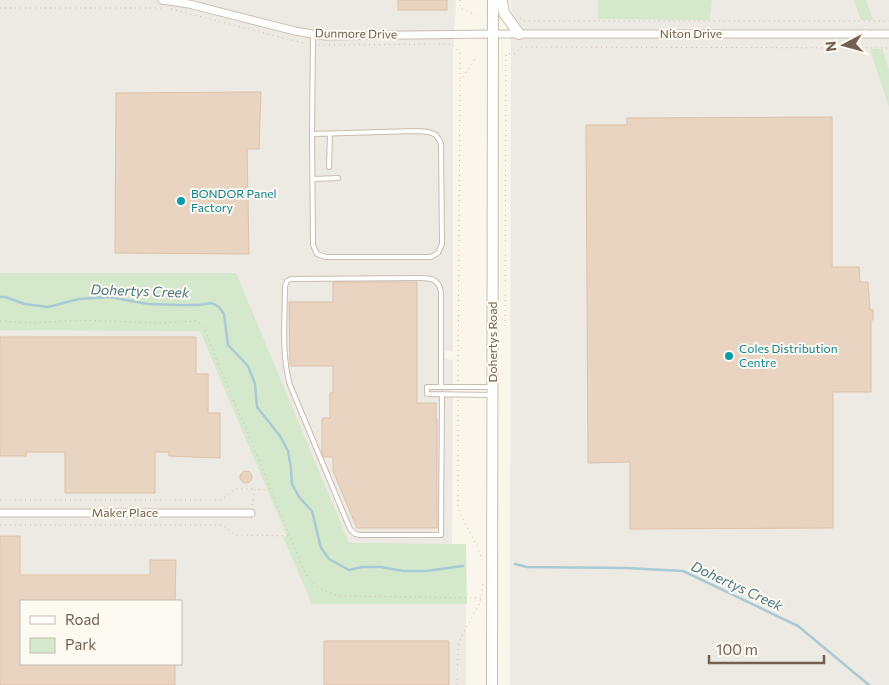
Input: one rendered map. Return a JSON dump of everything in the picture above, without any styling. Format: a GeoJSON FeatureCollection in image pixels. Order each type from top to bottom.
{"type":"FeatureCollection","features":[{"type":"Feature","properties":{"kind":"main road","name":"Dohertys Road"},"geometry":{"type":"LineString","coordinates":[[492,685],[494,0]]}},
{"type":"Feature","properties":{"kind":"main road"},"geometry":{"type":"LineString","coordinates":[[502,0],[504,13],[518,34]]}},
{"type":"Feature","properties":{"kind":"street","name":"Dunmore Drive"},"geometry":{"type":"LineString","coordinates":[[162,0],[189,4],[295,31],[324,36],[493,34]]}},
{"type":"Feature","properties":{"kind":"street","name":"Niton Drive"},"geometry":{"type":"LineString","coordinates":[[493,34],[889,34]]}},
{"type":"Feature","properties":{"kind":"street","name":"Maker Place"},"geometry":{"type":"LineString","coordinates":[[0,513],[251,513]]}},
{"type":"Feature","properties":{"kind":"lane"},"geometry":{"type":"LineString","coordinates":[[312,134],[416,131],[436,134],[441,143],[442,151],[442,244],[438,253],[430,257],[326,256],[317,254],[313,245],[312,134],[313,34]]}},
{"type":"Feature","properties":{"kind":"lane"},"geometry":{"type":"LineString","coordinates":[[328,167],[330,134]]}},
{"type":"Feature","properties":{"kind":"lane"},"geometry":{"type":"LineString","coordinates":[[312,179],[338,178]]}},
{"type":"Feature","properties":{"kind":"lane"},"geometry":{"type":"LineString","coordinates":[[441,387],[441,292],[436,280],[420,278],[291,279],[287,281],[285,286],[284,352],[286,373],[350,530],[355,534],[441,535],[442,394]]}},
{"type":"Feature","properties":{"kind":"lane"},"geometry":{"type":"LineString","coordinates":[[427,387],[458,387],[492,391],[427,394],[427,387]]}},
{"type":"Feature","properties":{"kind":"path"},"geometry":{"type":"LineString","coordinates":[[460,0],[460,8],[476,15]]}},
{"type":"Feature","properties":{"kind":"path"},"geometry":{"type":"LineString","coordinates":[[0,8],[165,8],[313,44],[452,44],[460,53],[458,387]]}},
{"type":"Feature","properties":{"kind":"path"},"geometry":{"type":"LineString","coordinates":[[516,16],[523,21],[889,21]]}},
{"type":"Feature","properties":{"kind":"path"},"geometry":{"type":"LineString","coordinates":[[505,326],[506,54],[515,54],[522,47],[889,48]]}},
{"type":"Feature","properties":{"kind":"path"},"geometry":{"type":"LineString","coordinates":[[460,82],[477,56]]}},
{"type":"Feature","properties":{"kind":"path"},"geometry":{"type":"LineString","coordinates":[[0,321],[196,321],[202,325],[304,572],[310,580],[319,588],[340,596],[481,598]]}},
{"type":"Feature","properties":{"kind":"path"},"geometry":{"type":"LineString","coordinates":[[458,394],[458,508],[483,562]]}},
{"type":"Feature","properties":{"kind":"path"},"geometry":{"type":"LineString","coordinates":[[0,500],[221,500],[236,489],[271,490]]}},
{"type":"Feature","properties":{"kind":"path"},"geometry":{"type":"LineString","coordinates":[[251,513],[255,489]]}},
{"type":"Feature","properties":{"kind":"path"},"geometry":{"type":"LineString","coordinates":[[0,525],[222,525],[236,535],[290,536]]}},
{"type":"Feature","properties":{"kind":"path"},"geometry":{"type":"LineString","coordinates":[[457,685],[458,648],[461,637],[480,603],[483,580]]}},
{"type":"Feature","properties":{"kind":"shaded area"},"geometry":{"type":"Polygon","coordinates":[[[0,0],[456,0],[453,53],[453,351],[445,351],[445,359],[453,360],[452,544],[466,544],[466,685],[0,685],[0,0]]]}},
{"type":"Feature","properties":{"kind":"shaded area"},"geometry":{"type":"Polygon","coordinates":[[[511,0],[889,0],[889,685],[510,685],[511,0]]]}},
{"type":"Feature","properties":{"kind":"green space"},"geometry":{"type":"Polygon","coordinates":[[[598,0],[712,0],[709,20],[598,19],[598,0]]]}},
{"type":"Feature","properties":{"kind":"green space"},"geometry":{"type":"Polygon","coordinates":[[[854,0],[866,0],[873,20],[861,20],[854,0]]]}},
{"type":"Feature","properties":{"kind":"green space"},"geometry":{"type":"Polygon","coordinates":[[[870,49],[882,49],[889,70],[889,107],[870,49]]]}},
{"type":"Feature","properties":{"kind":"green space"},"geometry":{"type":"Polygon","coordinates":[[[0,273],[236,273],[349,543],[466,544],[467,604],[312,604],[283,537],[287,536],[200,331],[0,330],[0,273]]]}},
{"type":"Feature","properties":{"kind":"building"},"geometry":{"type":"Polygon","coordinates":[[[398,0],[447,0],[447,10],[398,10],[398,0]]]}},
{"type":"Feature","properties":{"kind":"building","name":"BONDOR Panel Factory"},"geometry":{"type":"Polygon","coordinates":[[[261,92],[259,149],[247,149],[249,254],[115,253],[116,93],[261,92]]]}},
{"type":"Feature","properties":{"kind":"building","name":"Coles Distribution Centre"},"geometry":{"type":"Polygon","coordinates":[[[832,117],[832,267],[859,267],[860,282],[868,282],[870,310],[873,310],[873,320],[871,320],[871,392],[833,392],[833,528],[630,529],[630,462],[588,463],[586,125],[627,125],[627,118],[832,117]]]}},
{"type":"Feature","properties":{"kind":"building"},"geometry":{"type":"Polygon","coordinates":[[[333,282],[417,282],[417,403],[436,403],[437,528],[357,528],[333,471],[333,457],[324,457],[322,453],[322,418],[330,418],[330,393],[333,393],[333,366],[290,366],[289,302],[333,302],[333,282]]]}},
{"type":"Feature","properties":{"kind":"building"},"geometry":{"type":"Polygon","coordinates":[[[0,337],[196,337],[196,374],[208,374],[208,413],[220,413],[220,458],[169,456],[169,452],[155,452],[155,493],[65,493],[65,452],[26,452],[26,456],[0,456],[0,337]]]}},
{"type":"Feature","properties":{"kind":"building"},"geometry":{"type":"Polygon","coordinates":[[[246,471],[252,477],[246,483],[240,477],[246,471]]]}},
{"type":"Feature","properties":{"kind":"building"},"geometry":{"type":"Polygon","coordinates":[[[0,536],[20,536],[20,575],[150,575],[150,560],[176,560],[175,600],[20,600],[20,665],[175,665],[175,685],[0,685],[0,536]]]}},
{"type":"Feature","properties":{"kind":"building"},"geometry":{"type":"Polygon","coordinates":[[[324,641],[449,641],[449,685],[324,685],[324,641]]]}},
{"type":"Feature","properties":{"kind":"waterway","name":"Dohertys Creek"},"geometry":{"type":"LineString","coordinates":[[0,297],[25,304],[48,307],[79,299],[109,297],[148,304],[198,305],[212,303],[219,307],[224,314],[228,345],[248,366],[255,384],[257,407],[280,436],[288,451],[292,484],[299,497],[312,511],[321,548],[329,559],[349,570],[362,567],[381,567],[403,571],[426,571],[463,566]]}},
{"type":"Feature","properties":{"kind":"waterway","name":"Dohertys Creek"},"geometry":{"type":"LineString","coordinates":[[515,564],[527,567],[626,568],[683,571],[798,626],[869,685]]}},
{"type":"Feature","properties":{"kind":"place","name":"BONDOR Panel Factory"},"geometry":{"type":"Point","coordinates":[181,201]}},
{"type":"Feature","properties":{"kind":"place","name":"Coles Distribution Centre"},"geometry":{"type":"Point","coordinates":[729,356]}}]}
